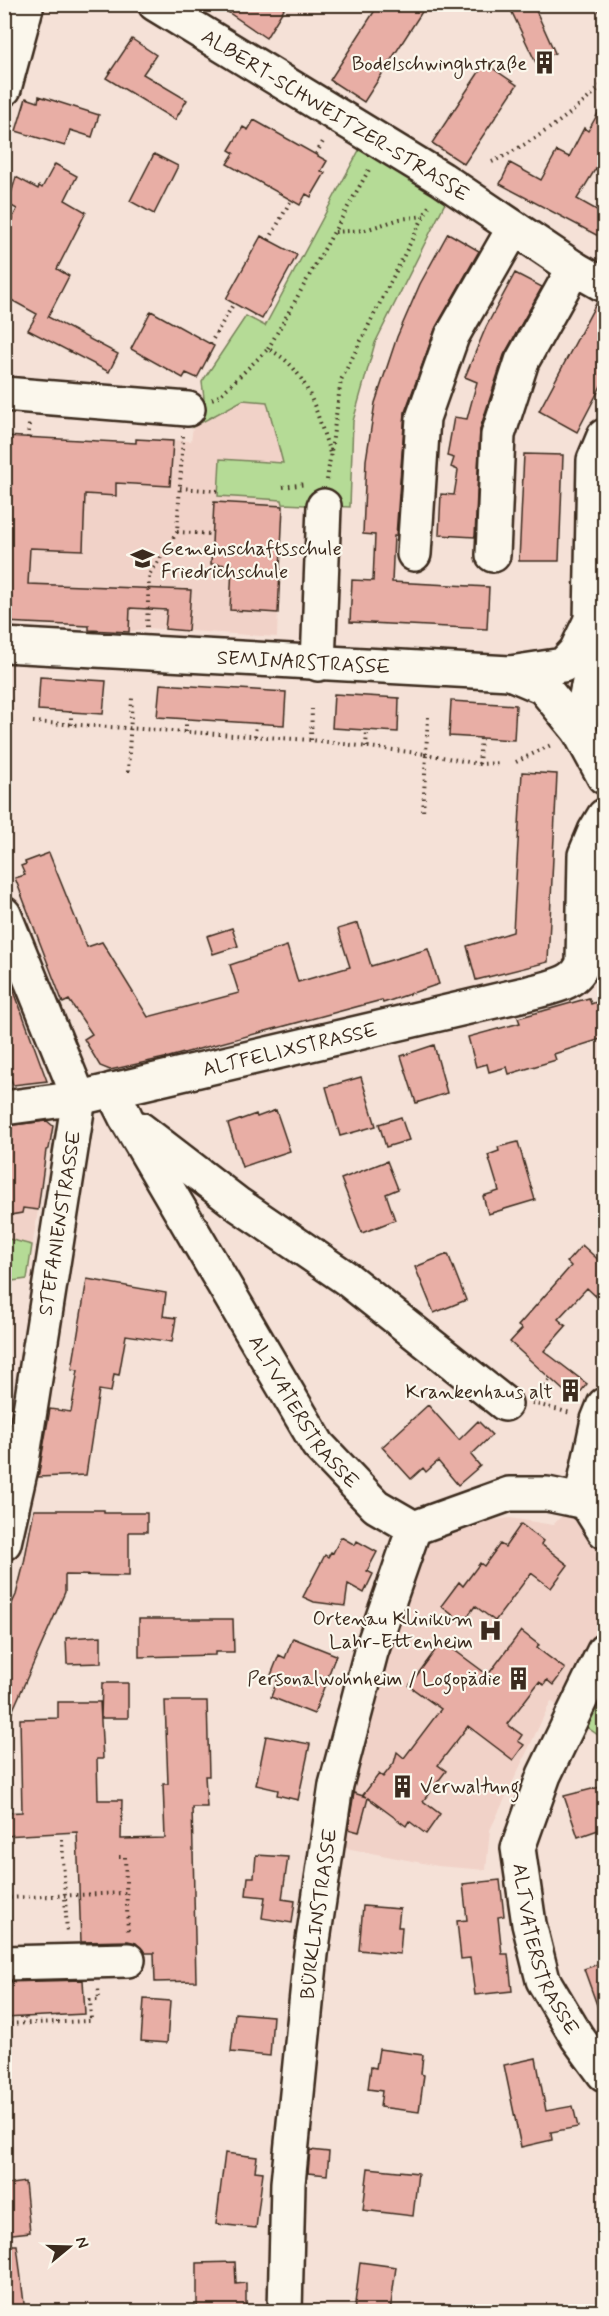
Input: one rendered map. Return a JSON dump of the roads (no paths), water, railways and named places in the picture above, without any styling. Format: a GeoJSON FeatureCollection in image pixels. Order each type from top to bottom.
{"type":"FeatureCollection","features":[{"type":"Feature","properties":{"kind":"street"},"geometry":{"type":"LineString","coordinates":[[4,89],[27,4]]}},
{"type":"Feature","properties":{"kind":"street","name":"ALBERT-SCHWEITZER-STRASSE"},"geometry":{"type":"LineString","coordinates":[[155,4],[442,179],[574,268],[604,285]]}},
{"type":"Feature","properties":{"kind":"street"},"geometry":{"type":"LineString","coordinates":[[414,554],[423,418],[452,336],[514,228]]}},
{"type":"Feature","properties":{"kind":"street"},"geometry":{"type":"LineString","coordinates":[[493,555],[498,435],[522,361],[574,268]]}},
{"type":"Feature","properties":{"kind":"street"},"geometry":{"type":"LineString","coordinates":[[4,394],[188,409]]}},
{"type":"Feature","properties":{"kind":"street"},"geometry":{"type":"LineString","coordinates":[[579,731],[590,676],[594,460],[604,436]]}},
{"type":"Feature","properties":{"kind":"street"},"geometry":{"type":"LineString","coordinates":[[318,664],[324,506]]}},
{"type":"Feature","properties":{"kind":"street"},"geometry":{"type":"LineString","coordinates":[[510,674],[562,665],[576,651],[590,622]]}},
{"type":"Feature","properties":{"kind":"street","name":"SEMINARSTRASSE"},"geometry":{"type":"LineString","coordinates":[[4,645],[510,674],[543,687],[579,731],[604,777]]}},
{"type":"Feature","properties":{"kind":"street","name":"ALTFELIXSTRASSE"},"geometry":{"type":"LineString","coordinates":[[4,1108],[79,1098],[119,1104],[575,979],[583,962],[585,855],[594,831],[604,816]]}},
{"type":"Feature","properties":{"kind":"street"},"geometry":{"type":"LineString","coordinates":[[4,914],[79,1098]]}},
{"type":"Feature","properties":{"kind":"street","name":"STEFANIENSTRASSE"},"geometry":{"type":"LineString","coordinates":[[4,1543],[21,1468],[79,1098]]}},
{"type":"Feature","properties":{"kind":"street"},"geometry":{"type":"LineString","coordinates":[[119,1104],[239,1206],[346,1278],[518,1403]]}},
{"type":"Feature","properties":{"kind":"street","name":"ALTVATERSTRASSE"},"geometry":{"type":"LineString","coordinates":[[119,1104],[318,1445],[376,1506],[414,1528]]}},
{"type":"Feature","properties":{"kind":"street"},"geometry":{"type":"LineString","coordinates":[[592,1513],[601,1412]]}},
{"type":"Feature","properties":{"kind":"street"},"geometry":{"type":"LineString","coordinates":[[592,1513],[604,1462]]}},
{"type":"Feature","properties":{"kind":"street"},"geometry":{"type":"LineString","coordinates":[[414,1528],[509,1494],[547,1494],[592,1513]]}},
{"type":"Feature","properties":{"kind":"street","name":"BÜRKLINSTRASSE"},"geometry":{"type":"LineString","coordinates":[[285,2312],[288,2182],[310,1954],[336,1785],[371,1652],[414,1528]]}},
{"type":"Feature","properties":{"kind":"street","name":"ALTVATERSTRASSE"},"geometry":{"type":"LineString","coordinates":[[604,1652],[544,1775],[518,1848],[529,1924],[543,1980],[577,2037],[604,2074]]}},
{"type":"Feature","properties":{"kind":"street"},"geometry":{"type":"LineString","coordinates":[[7,1948],[98,1961]]}},
{"type":"Feature","properties":{"kind":"place","name":"Bodelschwinghstraße"},"geometry":{"type":"Point","coordinates":[545,63]}},
{"type":"Feature","properties":{"kind":"place","name":"Gemeinschaftsschule Friedrichschule"},"geometry":{"type":"Point","coordinates":[143,559]}},
{"type":"Feature","properties":{"kind":"place","name":"Krankenhaus alt"},"geometry":{"type":"Point","coordinates":[571,1391]}},
{"type":"Feature","properties":{"kind":"place","name":"Ortenau Klinikum Lahr-Ettenheim"},"geometry":{"type":"Point","coordinates":[491,1630]}},
{"type":"Feature","properties":{"kind":"place","name":"Personalwohnheim / Logopädie"},"geometry":{"type":"Point","coordinates":[519,1678]}},
{"type":"Feature","properties":{"kind":"place","name":"Verwaltung"},"geometry":{"type":"Point","coordinates":[402,1786]}}]}
